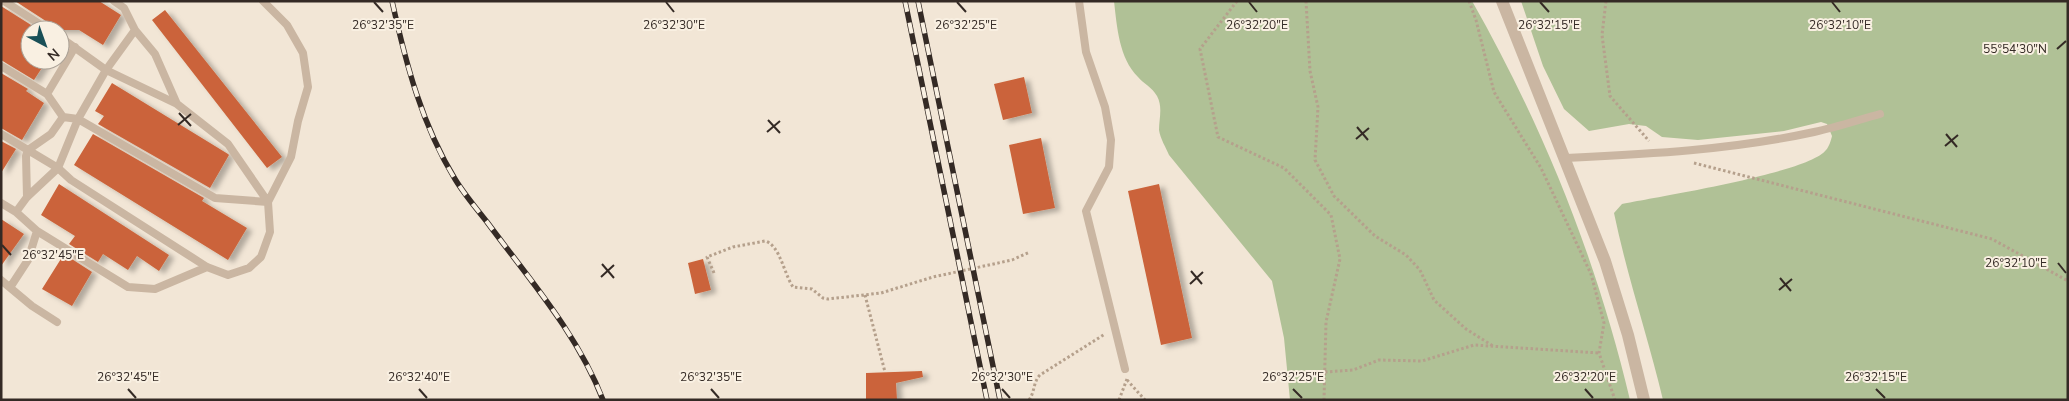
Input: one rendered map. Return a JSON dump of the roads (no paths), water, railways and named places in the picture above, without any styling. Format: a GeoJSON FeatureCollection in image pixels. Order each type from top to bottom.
{"type":"FeatureCollection","features":[{"type":"Feature","properties":{"kind":"street"},"geometry":{"type":"LineString","coordinates":[[1502,1],[1605,261],[1628,335],[1644,400]]}},
{"type":"Feature","properties":{"kind":"lane"},"geometry":{"type":"LineString","coordinates":[[4,1],[33,20]]}},
{"type":"Feature","properties":{"kind":"lane"},"geometry":{"type":"LineString","coordinates":[[114,1],[124,8],[135,30],[155,54],[177,104]]}},
{"type":"Feature","properties":{"kind":"lane"},"geometry":{"type":"LineString","coordinates":[[263,1],[287,25],[303,52],[308,87],[298,121],[291,157],[268,202]]}},
{"type":"Feature","properties":{"kind":"lane"},"geometry":{"type":"LineString","coordinates":[[1079,1],[1086,52],[1105,107],[1111,140],[1109,167],[1086,211],[1125,369]]}},
{"type":"Feature","properties":{"kind":"lane"},"geometry":{"type":"LineString","coordinates":[[16,212],[27,197],[58,168],[78,119],[106,70],[135,30]]}},
{"type":"Feature","properties":{"kind":"lane"},"geometry":{"type":"LineString","coordinates":[[1,134],[58,168],[71,180],[207,267],[228,275],[249,268],[261,257],[270,232],[268,202],[228,144],[177,104],[106,70],[70,43]]}},
{"type":"Feature","properties":{"kind":"lane"},"geometry":{"type":"LineString","coordinates":[[47,94],[75,46]]}},
{"type":"Feature","properties":{"kind":"lane"},"geometry":{"type":"LineString","coordinates":[[1,66],[47,94],[63,117],[78,119],[215,198],[268,202]]}},
{"type":"Feature","properties":{"kind":"lane"},"geometry":{"type":"LineString","coordinates":[[1565,158],[1659,153],[1735,145],[1814,132],[1880,114]]}},
{"type":"Feature","properties":{"kind":"lane"},"geometry":{"type":"LineString","coordinates":[[27,197],[26,156],[28,150],[51,134],[63,117]]}},
{"type":"Feature","properties":{"kind":"lane"},"geometry":{"type":"LineString","coordinates":[[1,203],[16,212],[37,231],[128,287],[155,289],[207,267]]}},
{"type":"Feature","properties":{"kind":"lane"},"geometry":{"type":"LineString","coordinates":[[12,286],[28,260],[37,231]]}},
{"type":"Feature","properties":{"kind":"lane"},"geometry":{"type":"LineString","coordinates":[[1,280],[12,286],[32,306],[57,322]]}},
{"type":"Feature","properties":{"kind":"railway"},"geometry":{"type":"LineString","coordinates":[[392,1],[416,93],[443,158],[462,190],[566,329],[592,375],[603,400]]}},
{"type":"Feature","properties":{"kind":"railway"},"geometry":{"type":"LineString","coordinates":[[905,1],[987,400]]}},
{"type":"Feature","properties":{"kind":"railway"},"geometry":{"type":"LineString","coordinates":[[918,1],[1000,400]]}}]}
